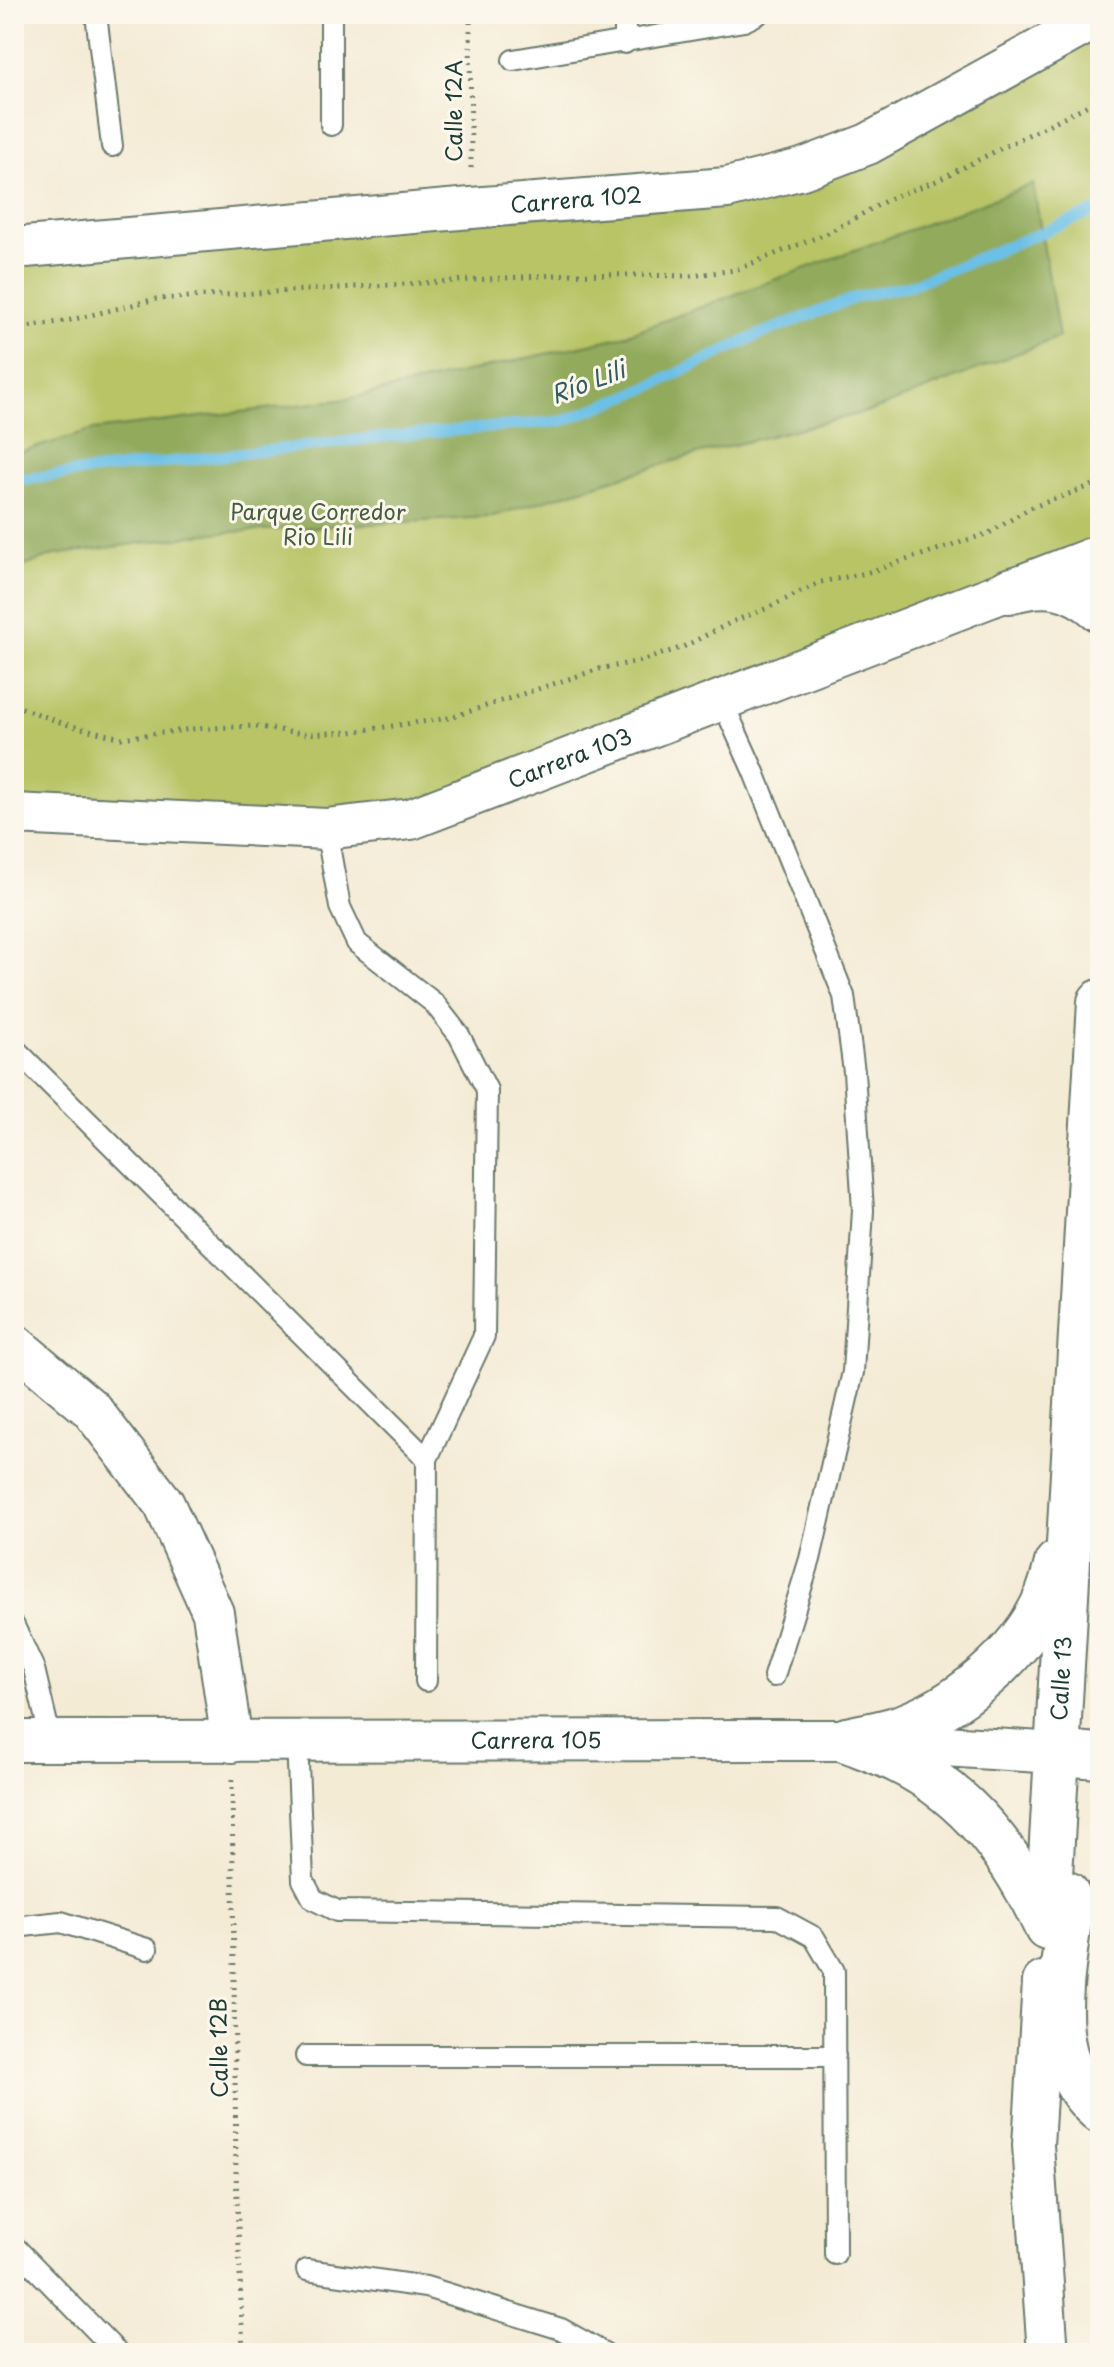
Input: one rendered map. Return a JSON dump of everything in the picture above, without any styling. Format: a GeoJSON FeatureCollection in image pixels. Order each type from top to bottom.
{"type":"FeatureCollection","features":[{"type":"Feature","properties":{"kind":"main road"},"geometry":{"type":"LineString","coordinates":[[1009,591],[1047,584],[1085,596],[1100,609]]}},
{"type":"Feature","properties":{"kind":"main road","name":"Calle 13"},"geometry":{"type":"LineString","coordinates":[[1047,1928],[1051,1860],[1079,1754],[1069,1527],[1100,1002]]}},
{"type":"Feature","properties":{"kind":"main road"},"geometry":{"type":"LineString","coordinates":[[847,1740],[897,1728],[931,1713],[984,1678],[1018,1642],[1046,1600],[1069,1527]]}},
{"type":"Feature","properties":{"kind":"main road"},"geometry":{"type":"LineString","coordinates":[[847,1740],[901,1762],[951,1794],[992,1834],[1025,1882],[1047,1928]]}},
{"type":"Feature","properties":{"kind":"main road"},"geometry":{"type":"LineString","coordinates":[[1051,1860],[1071,1904],[1060,2009],[1060,2045],[1069,2071],[1088,2101],[1100,2111]]}},
{"type":"Feature","properties":{"kind":"street","name":"Carrera 102"},"geometry":{"type":"LineString","coordinates":[[14,248],[727,188],[802,169],[868,144],[1100,16]]}},
{"type":"Feature","properties":{"kind":"street","name":"Carrera 103"},"geometry":{"type":"LineString","coordinates":[[14,814],[326,829],[411,819],[1009,591],[1099,544]]}},
{"type":"Feature","properties":{"kind":"street"},"geometry":{"type":"LineString","coordinates":[[14,1344],[91,1409],[164,1504],[213,1613],[232,1742]]}},
{"type":"Feature","properties":{"kind":"street","name":"Carrera 105"},"geometry":{"type":"LineString","coordinates":[[32,1741],[847,1740],[1079,1754]]}},
{"type":"Feature","properties":{"kind":"street","name":"Calle 13"},"geometry":{"type":"LineString","coordinates":[[1047,1928],[1033,2145],[1048,2353]]}},
{"type":"Feature","properties":{"kind":"lane"},"geometry":{"type":"LineString","coordinates":[[96,14],[112,146]]}},
{"type":"Feature","properties":{"kind":"lane"},"geometry":{"type":"LineString","coordinates":[[331,14],[331,125]]}},
{"type":"Feature","properties":{"kind":"lane"},"geometry":{"type":"LineString","coordinates":[[625,14],[625,43]]}},
{"type":"Feature","properties":{"kind":"lane"},"geometry":{"type":"LineString","coordinates":[[513,60],[744,21],[758,14]]}},
{"type":"Feature","properties":{"kind":"lane"},"geometry":{"type":"LineString","coordinates":[[722,701],[759,784],[844,996],[854,1072],[863,1210],[853,1372],[810,1559],[774,1676]]}},
{"type":"Feature","properties":{"kind":"lane"},"geometry":{"type":"LineString","coordinates":[[326,829],[340,907],[357,943],[434,1003],[459,1035],[487,1090],[484,1336],[427,1459],[426,1681]]}},
{"type":"Feature","properties":{"kind":"lane"},"geometry":{"type":"LineString","coordinates":[[14,1048],[427,1459]]}},
{"type":"Feature","properties":{"kind":"lane"},"geometry":{"type":"LineString","coordinates":[[14,1626],[34,1669],[32,1741]]}},
{"type":"Feature","properties":{"kind":"lane"},"geometry":{"type":"LineString","coordinates":[[297,1741],[303,1880],[313,1899],[337,1911],[777,1917],[814,1937],[834,1971],[835,2254]]}},
{"type":"Feature","properties":{"kind":"lane"},"geometry":{"type":"LineString","coordinates":[[14,1927],[61,1922],[147,1949]]}},
{"type":"Feature","properties":{"kind":"lane"},"geometry":{"type":"LineString","coordinates":[[306,2056],[835,2056]]}},
{"type":"Feature","properties":{"kind":"lane"},"geometry":{"type":"LineString","coordinates":[[14,2246],[118,2353]]}},
{"type":"Feature","properties":{"kind":"lane"},"geometry":{"type":"LineString","coordinates":[[307,2270],[426,2287],[561,2329],[604,2353]]}},
{"type":"Feature","properties":{"kind":"path","name":"Calle 12A"},"geometry":{"type":"LineString","coordinates":[[470,14],[471,208]]}},
{"type":"Feature","properties":{"kind":"path"},"geometry":{"type":"LineString","coordinates":[[14,329],[71,320],[156,299],[572,274],[690,276],[735,270],[828,233],[891,198],[936,181],[1100,99]]}},
{"type":"Feature","properties":{"kind":"path"},"geometry":{"type":"LineString","coordinates":[[1099,544],[1100,452]]}},
{"type":"Feature","properties":{"kind":"path"},"geometry":{"type":"LineString","coordinates":[[14,705],[65,724],[121,738],[193,729],[253,726],[304,734],[350,732],[449,718],[599,669],[641,661],[683,647],[821,582],[866,573],[989,533],[1030,508],[1099,483]]}},
{"type":"Feature","properties":{"kind":"path","name":"Calle 12B"},"geometry":{"type":"LineString","coordinates":[[232,1742],[236,2173],[243,2353]]}},
{"type":"Feature","properties":{"kind":"green space","name":"Parque Corredor Rio Lili"},"geometry":{"type":"Polygon","coordinates":[[[1100,16],[1100,555],[411,819],[14,814],[14,248],[727,188],[1100,16]]]}},
{"type":"Feature","properties":{"kind":"green space"},"geometry":{"type":"Polygon","coordinates":[[[1033,184],[1059,337],[874,410],[697,454],[490,517],[214,533],[54,555],[14,570],[14,454],[94,430],[347,399],[620,337],[1033,184]]]}},
{"type":"Feature","properties":{"kind":"waterway","name":"Río Lili"},"geometry":{"type":"LineString","coordinates":[[14,480],[383,437],[563,421],[647,388],[758,335],[860,296],[911,285],[1100,209]]}}]}
